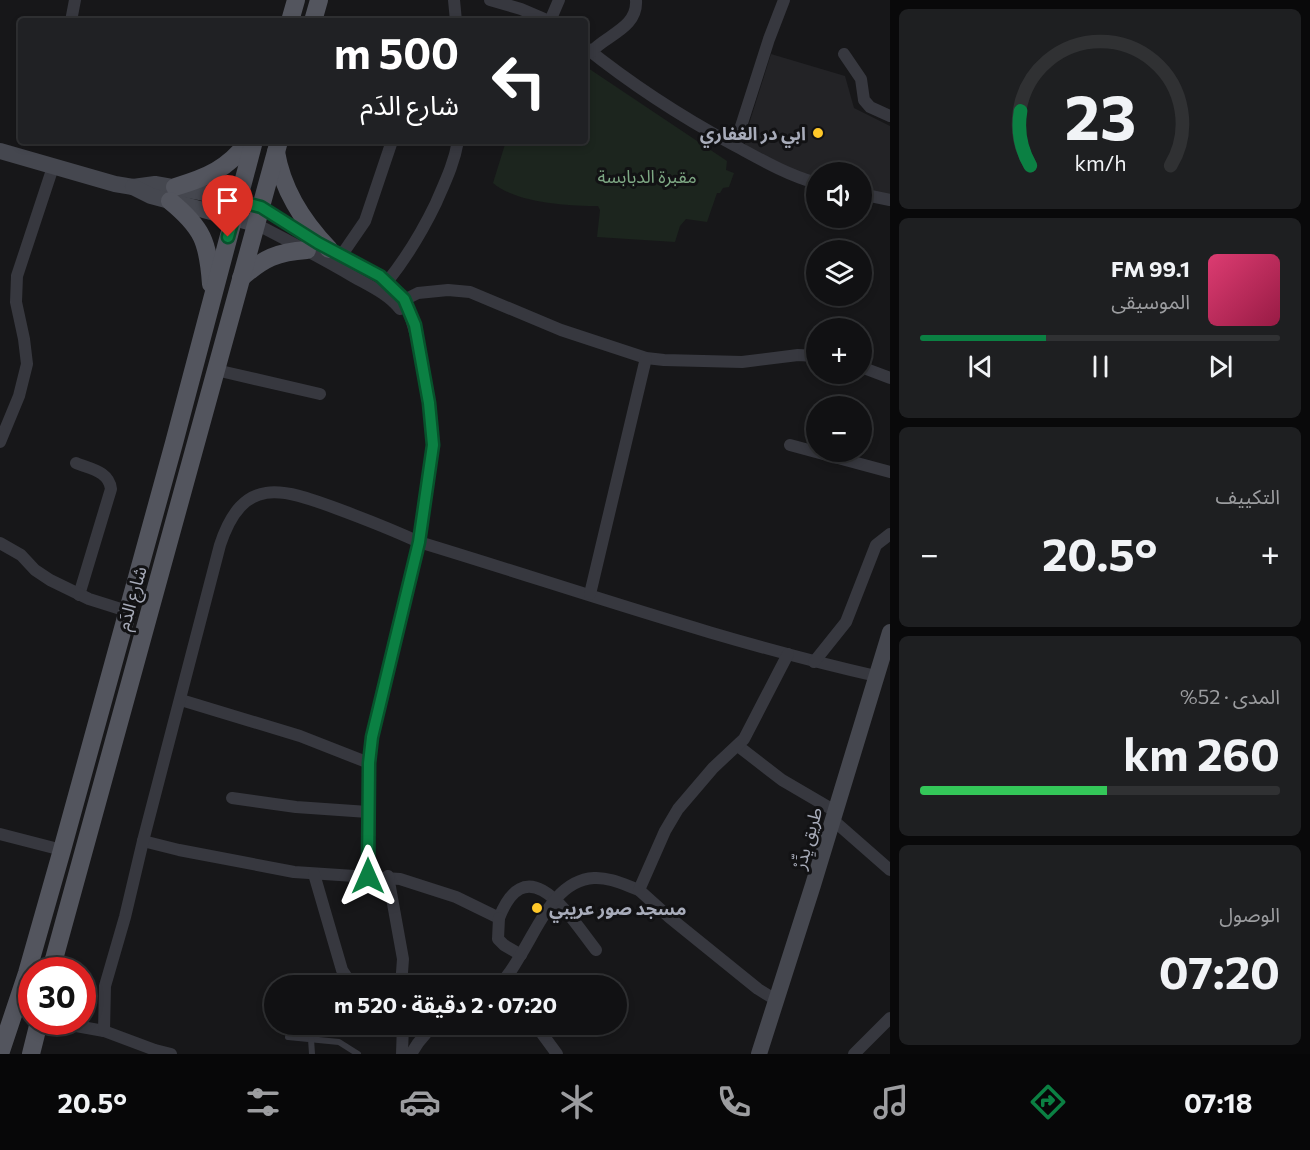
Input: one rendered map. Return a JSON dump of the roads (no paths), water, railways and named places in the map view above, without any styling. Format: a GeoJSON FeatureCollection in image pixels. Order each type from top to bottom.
{"type":"FeatureCollection","features":[{"type":"Feature","properties":{"kind":"main road"},"geometry":{"type":"LineString","coordinates":[[291,18],[296,0]]}},
{"type":"Feature","properties":{"kind":"main road"},"geometry":{"type":"LineString","coordinates":[[314,18],[319,0]]}},
{"type":"Feature","properties":{"kind":"main road"},"geometry":{"type":"LineString","coordinates":[[212,299],[208,252],[204,240],[172,194],[216,173],[233,160],[246,144]]}},
{"type":"Feature","properties":{"kind":"main road","name":"شارع الدَم"},"geometry":{"type":"LineString","coordinates":[[0,1054],[27,973],[62,850],[253,144]]}},
{"type":"Feature","properties":{"kind":"main road"},"geometry":{"type":"LineString","coordinates":[[277,146],[284,180],[294,201],[317,236],[335,252]]}},
{"type":"Feature","properties":{"kind":"main road","name":"شارع الدَم"},"geometry":{"type":"LineString","coordinates":[[55,957],[277,146]]}},
{"type":"Feature","properties":{"kind":"main road"},"geometry":{"type":"LineString","coordinates":[[241,278],[273,255],[307,250]]}},
{"type":"Feature","properties":{"kind":"main road"},"geometry":{"type":"LineString","coordinates":[[31,1054],[36,1035]]}},
{"type":"Feature","properties":{"kind":"street"},"geometry":{"type":"LineString","coordinates":[[71,18],[75,0]]}},
{"type":"Feature","properties":{"kind":"street"},"geometry":{"type":"LineString","coordinates":[[454,0],[456,18]]}},
{"type":"Feature","properties":{"kind":"street"},"geometry":{"type":"LineString","coordinates":[[490,0],[543,18]]}},
{"type":"Feature","properties":{"kind":"street"},"geometry":{"type":"LineString","coordinates":[[551,18],[559,0]]}},
{"type":"Feature","properties":{"kind":"street"},"geometry":{"type":"LineString","coordinates":[[588,50],[627,25],[635,10],[636,0]]}},
{"type":"Feature","properties":{"kind":"street"},"geometry":{"type":"LineString","coordinates":[[735,146],[769,39],[784,0]]}},
{"type":"Feature","properties":{"kind":"street"},"geometry":{"type":"LineString","coordinates":[[588,50],[669,108],[785,173],[806,180]]}},
{"type":"Feature","properties":{"kind":"street"},"geometry":{"type":"LineString","coordinates":[[844,54],[861,79],[864,100],[870,107],[890,116]]}},
{"type":"Feature","properties":{"kind":"street"},"geometry":{"type":"LineString","coordinates":[[335,252],[364,221],[391,144]]}},
{"type":"Feature","properties":{"kind":"street"},"geometry":{"type":"LineString","coordinates":[[387,282],[409,255],[422,233],[449,176],[457,144]]}},
{"type":"Feature","properties":{"kind":"street"},"geometry":{"type":"LineString","coordinates":[[0,151],[133,187],[151,196],[172,194],[258,216],[335,252],[387,282],[415,325],[429,403],[433,445],[419,542],[374,726],[369,763],[368,876]]}},
{"type":"Feature","properties":{"kind":"street"},"geometry":{"type":"LineString","coordinates":[[0,442],[19,396],[27,364],[16,302],[17,276],[53,167]]}},
{"type":"Feature","properties":{"kind":"street"},"geometry":{"type":"LineString","coordinates":[[872,196],[890,200]]}},
{"type":"Feature","properties":{"kind":"street"},"geometry":{"type":"LineString","coordinates":[[258,216],[307,250],[400,302]]}},
{"type":"Feature","properties":{"kind":"street"},"geometry":{"type":"LineString","coordinates":[[400,302],[418,293],[457,290],[470,292],[561,330],[646,358],[710,362],[806,357]]}},
{"type":"Feature","properties":{"kind":"street"},"geometry":{"type":"LineString","coordinates":[[590,594],[646,358]]}},
{"type":"Feature","properties":{"kind":"street"},"geometry":{"type":"LineString","coordinates":[[216,370],[320,394]]}},
{"type":"Feature","properties":{"kind":"street"},"geometry":{"type":"LineString","coordinates":[[872,371],[890,378]]}},
{"type":"Feature","properties":{"kind":"street"},"geometry":{"type":"LineString","coordinates":[[790,445],[890,472]]}},
{"type":"Feature","properties":{"kind":"street"},"geometry":{"type":"LineString","coordinates":[[76,463],[106,476],[111,489],[79,595]]}},
{"type":"Feature","properties":{"kind":"street"},"geometry":{"type":"LineString","coordinates":[[104,1031],[105,986],[224,536],[237,510],[249,500],[266,493],[283,491],[339,509],[419,542],[508,571],[814,662],[876,676]]}},
{"type":"Feature","properties":{"kind":"street"},"geometry":{"type":"LineString","coordinates":[[814,662],[846,622],[876,545],[890,534]]}},
{"type":"Feature","properties":{"kind":"street"},"geometry":{"type":"LineString","coordinates":[[0,543],[21,555],[35,570],[50,580],[79,595],[127,611]]}},
{"type":"Feature","properties":{"kind":"street","name":"طريق يِدِّرْ"},"geometry":{"type":"LineString","coordinates":[[759,1054],[890,632]]}},
{"type":"Feature","properties":{"kind":"street"},"geometry":{"type":"LineString","coordinates":[[639,890],[664,831],[678,809],[713,768],[744,740],[788,654]]}},
{"type":"Feature","properties":{"kind":"street"},"geometry":{"type":"LineString","coordinates":[[181,700],[289,732],[369,763]]}},
{"type":"Feature","properties":{"kind":"street"},"geometry":{"type":"LineString","coordinates":[[738,746],[782,780],[834,815],[890,870]]}},
{"type":"Feature","properties":{"kind":"street"},"geometry":{"type":"LineString","coordinates":[[232,798],[296,807],[368,812]]}},
{"type":"Feature","properties":{"kind":"street"},"geometry":{"type":"LineString","coordinates":[[0,834],[62,850]]}},
{"type":"Feature","properties":{"kind":"street"},"geometry":{"type":"LineString","coordinates":[[142,841],[243,863],[314,874],[388,876],[456,897],[499,918]]}},
{"type":"Feature","properties":{"kind":"street"},"geometry":{"type":"LineString","coordinates":[[314,874],[345,975]]}},
{"type":"Feature","properties":{"kind":"street"},"geometry":{"type":"LineString","coordinates":[[388,876],[403,959],[401,975]]}},
{"type":"Feature","properties":{"kind":"street"},"geometry":{"type":"LineString","coordinates":[[507,975],[556,898],[579,881],[595,878],[618,882],[639,890],[758,989],[776,1000]]}},
{"type":"Feature","properties":{"kind":"street"},"geometry":{"type":"LineString","coordinates":[[521,955],[498,939],[499,918],[510,897],[522,889],[535,887],[556,898],[596,950]]}},
{"type":"Feature","properties":{"kind":"street"},"geometry":{"type":"LineString","coordinates":[[854,1054],[890,1018]]}},
{"type":"Feature","properties":{"kind":"street"},"geometry":{"type":"LineString","coordinates":[[96,1030],[171,1054]]}},
{"type":"Feature","properties":{"kind":"street"},"geometry":{"type":"LineString","coordinates":[[406,1035],[410,1054]]}},
{"type":"Feature","properties":{"kind":"street"},"geometry":{"type":"LineString","coordinates":[[410,1054],[425,1035]]}},
{"type":"Feature","properties":{"kind":"street"},"geometry":{"type":"LineString","coordinates":[[542,1035],[552,1051]]}},
{"type":"Feature","properties":{"kind":"lane"},"geometry":{"type":"LineString","coordinates":[[288,1037],[339,1042],[358,1054]]}},
{"type":"Feature","properties":{"kind":"lane"},"geometry":{"type":"LineString","coordinates":[[311,1039],[312,1054]]}},
{"type":"Feature","properties":{"kind":"place","name":"ابي در الغفاري"},"geometry":{"type":"Point","coordinates":[818,133]}},
{"type":"Feature","properties":{"kind":"place","name":"مسجد صور عريبي"},"geometry":{"type":"Point","coordinates":[537,908]}},
{"type":"Feature","properties":{"kind":"park label","name":"مقبرة الدبابسة"},"geometry":{"type":"Point","coordinates":[647,176]}}]}
